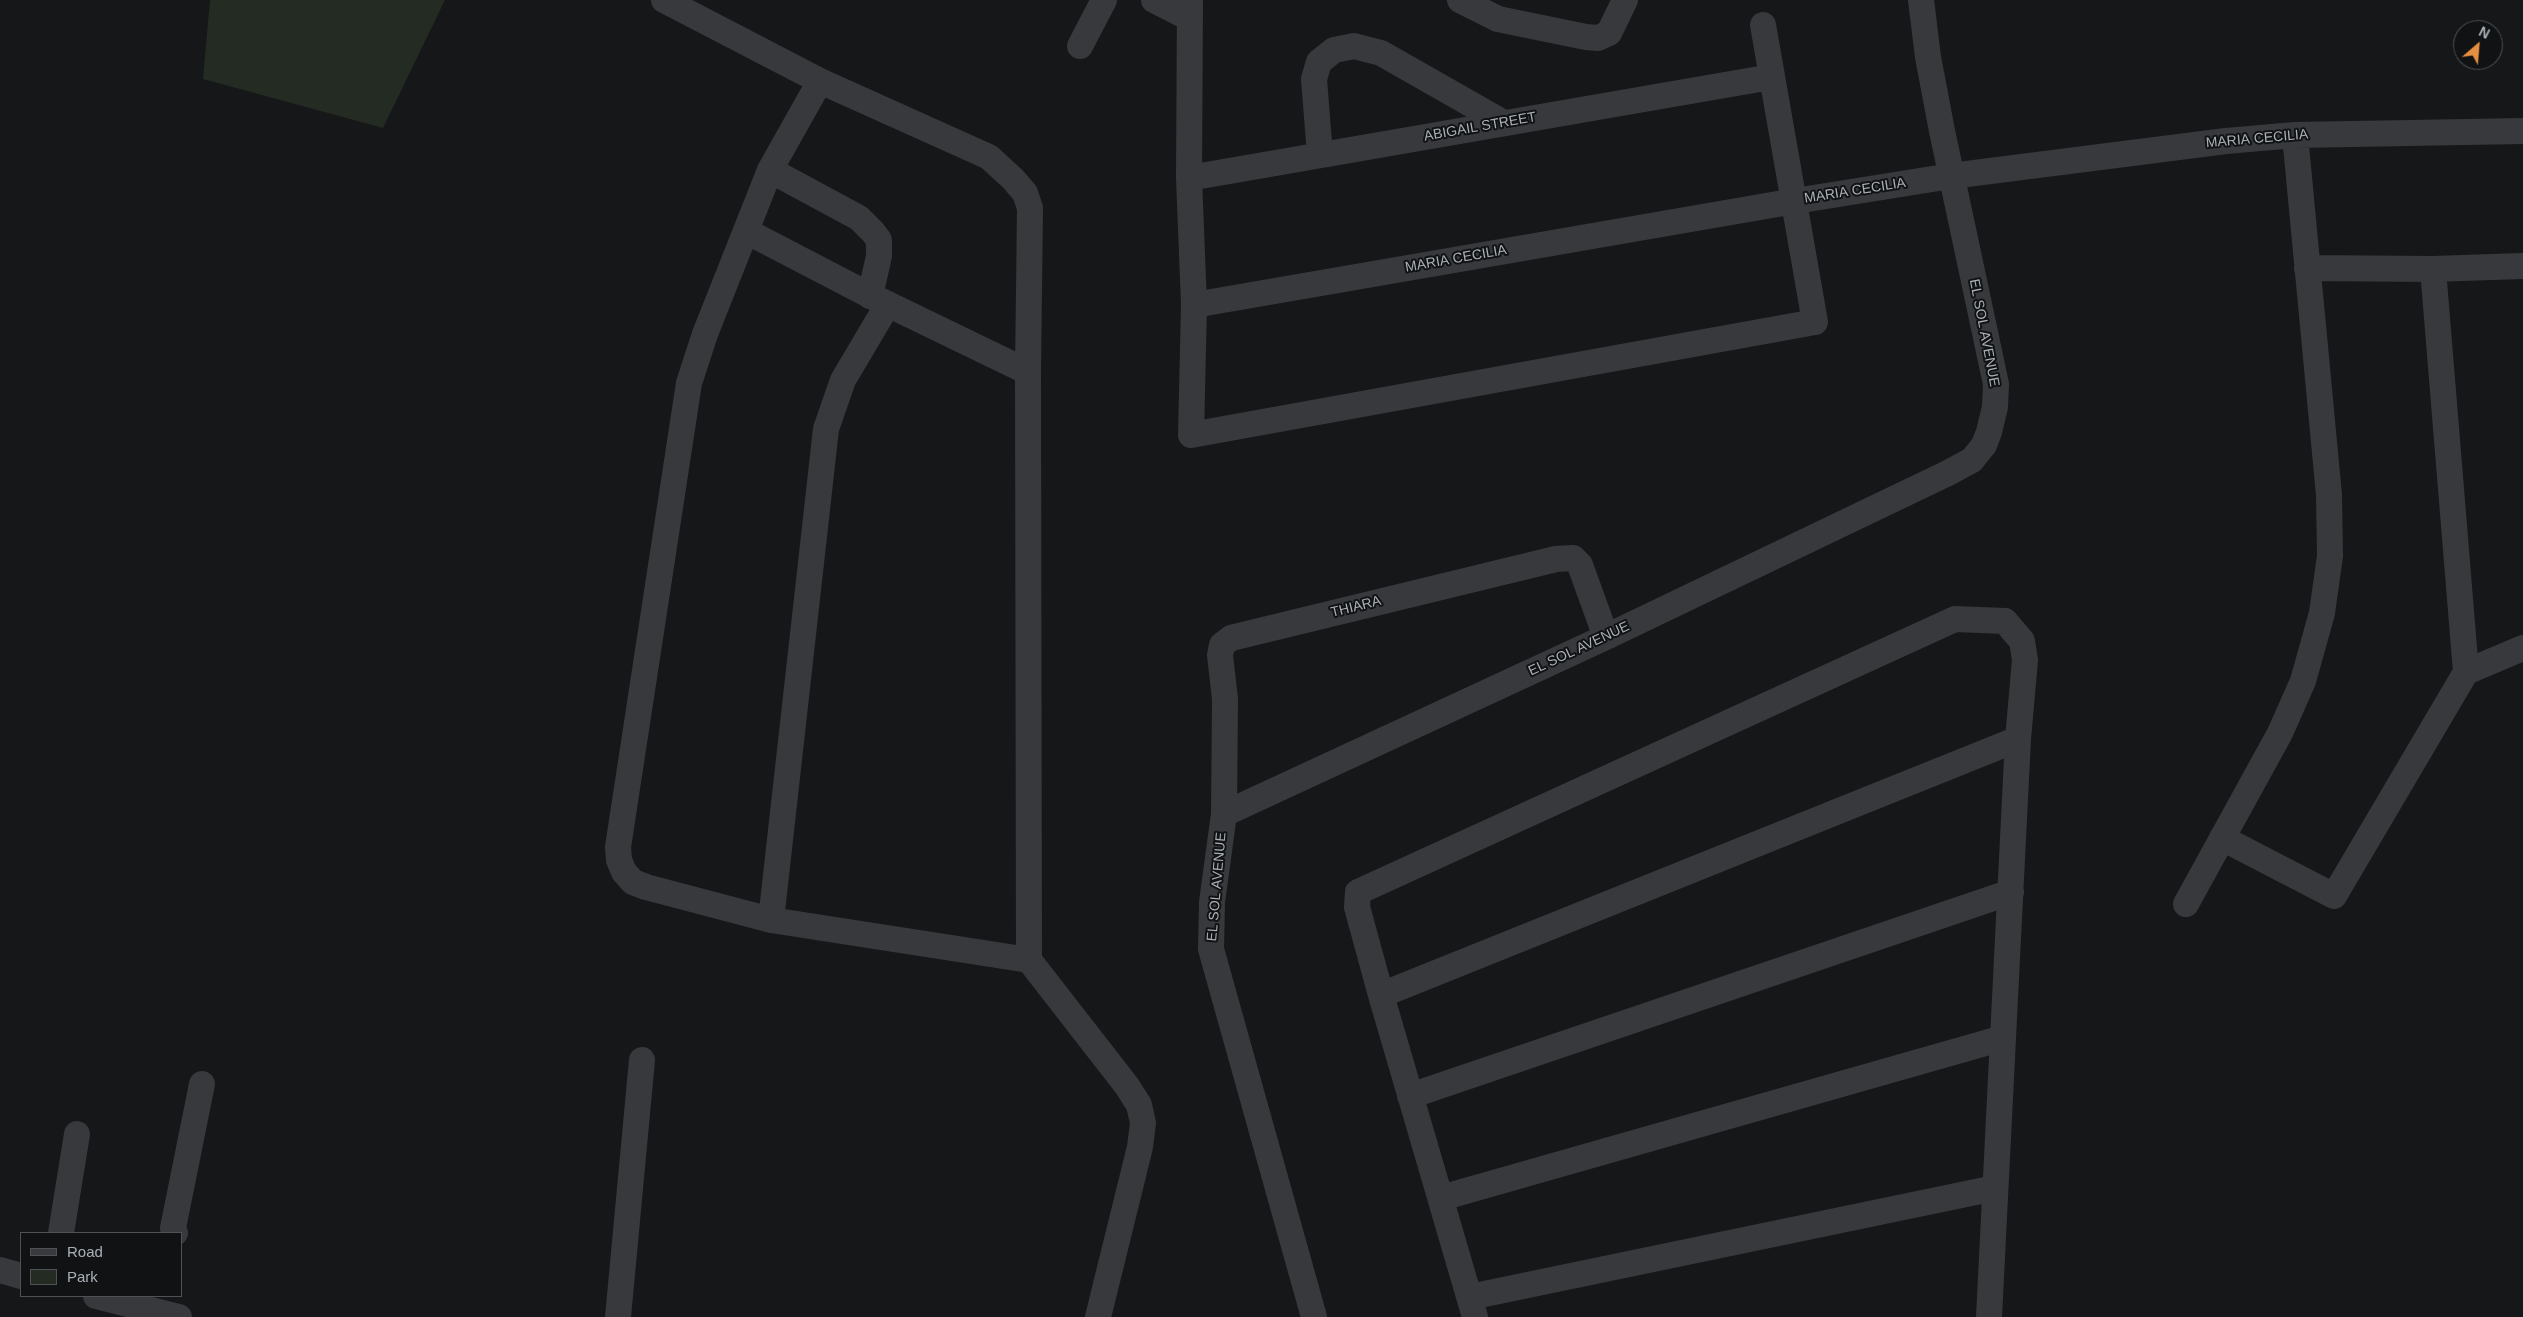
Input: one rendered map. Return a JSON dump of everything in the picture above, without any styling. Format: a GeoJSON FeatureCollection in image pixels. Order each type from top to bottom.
{"type":"FeatureCollection","features":[{"type":"Feature","properties":{"kind":"street"},"geometry":{"type":"LineString","coordinates":[[664,0],[820,82],[989,158],[1013,178],[1025,193],[1030,208],[1028,372],[1029,960],[1127,1086],[1139,1105],[1143,1123],[1140,1147],[1098,1317]]}},
{"type":"Feature","properties":{"kind":"street"},"geometry":{"type":"LineString","coordinates":[[1080,46],[1104,0]]}},
{"type":"Feature","properties":{"kind":"street"},"geometry":{"type":"LineString","coordinates":[[1154,0],[1189,9],[1189,178],[1194,305],[1191,434],[1815,322],[1763,25]]}},
{"type":"Feature","properties":{"kind":"street"},"geometry":{"type":"LineString","coordinates":[[1460,0],[1498,19],[1598,38],[1609,33],[1625,0]]}},
{"type":"Feature","properties":{"kind":"street","name":"EL SOL AVENUE"},"geometry":{"type":"LineString","coordinates":[[1314,1317],[1211,949],[1212,902],[1224,814],[1606,637],[1948,474],[1972,460],[1984,445],[1996,407],[1996,384],[1951,176],[1928,57],[1921,0]]}},
{"type":"Feature","properties":{"kind":"street"},"geometry":{"type":"LineString","coordinates":[[1320,155],[1314,79],[1319,62],[1334,50],[1354,46],[1381,53],[1504,123]]}},
{"type":"Feature","properties":{"kind":"street","name":"ABIGAIL STREET"},"geometry":{"type":"LineString","coordinates":[[1189,178],[1771,77]]}},
{"type":"Feature","properties":{"kind":"street"},"geometry":{"type":"LineString","coordinates":[[820,82],[770,170],[689,383],[618,847],[619,860],[624,872],[633,882],[771,920],[1029,960]]}},
{"type":"Feature","properties":{"kind":"street","name":"MARIA CECILIA"},"geometry":{"type":"LineString","coordinates":[[1194,305],[1794,201],[1951,176],[2226,140],[2295,135],[2523,131]]}},
{"type":"Feature","properties":{"kind":"street"},"geometry":{"type":"LineString","coordinates":[[2186,904],[2280,733],[2303,680],[2322,613],[2330,556],[2329,495],[2295,135]]}},
{"type":"Feature","properties":{"kind":"street"},"geometry":{"type":"LineString","coordinates":[[770,170],[860,218],[879,240],[879,300],[843,380],[826,429],[771,920]]}},
{"type":"Feature","properties":{"kind":"street"},"geometry":{"type":"LineString","coordinates":[[746,231],[879,300],[1028,372]]}},
{"type":"Feature","properties":{"kind":"street"},"geometry":{"type":"LineString","coordinates":[[2307,268],[2433,269],[2523,266]]}},
{"type":"Feature","properties":{"kind":"street"},"geometry":{"type":"LineString","coordinates":[[2222,838],[2334,896],[2466,672],[2433,269]]}},
{"type":"Feature","properties":{"kind":"street","name":"THIARA"},"geometry":{"type":"LineString","coordinates":[[1224,814],[1225,699],[1220,655],[1222,645],[1231,638],[1556,559],[1573,558],[1580,565],[1606,637]]}},
{"type":"Feature","properties":{"kind":"street"},"geometry":{"type":"LineString","coordinates":[[1989,1317],[2018,739],[2025,660],[2022,641],[2005,621],[1955,619],[1358,892],[1357,907],[1381,995],[1472,1307],[1995,1188]]}},
{"type":"Feature","properties":{"kind":"street"},"geometry":{"type":"LineString","coordinates":[[2466,672],[2523,648]]}},
{"type":"Feature","properties":{"kind":"street"},"geometry":{"type":"LineString","coordinates":[[1381,995],[2018,739]]}},
{"type":"Feature","properties":{"kind":"street"},"geometry":{"type":"LineString","coordinates":[[1410,1096],[2010,892]]}},
{"type":"Feature","properties":{"kind":"street"},"geometry":{"type":"LineString","coordinates":[[1441,1198],[2003,1038]]}},
{"type":"Feature","properties":{"kind":"street"},"geometry":{"type":"LineString","coordinates":[[618,1317],[642,1060]]}},
{"type":"Feature","properties":{"kind":"street"},"geometry":{"type":"LineString","coordinates":[[175,1232],[173,1228],[202,1084]]}},
{"type":"Feature","properties":{"kind":"street"},"geometry":{"type":"LineString","coordinates":[[61,1232],[76,1134]]}},
{"type":"Feature","properties":{"kind":"street"},"geometry":{"type":"LineString","coordinates":[[0,1270],[20,1276]]}},
{"type":"Feature","properties":{"kind":"street"},"geometry":{"type":"LineString","coordinates":[[102,1297],[178,1310]]}},
{"type":"Feature","properties":{"kind":"green space"},"geometry":{"type":"Polygon","coordinates":[[[210,0],[445,0],[383,128],[203,79],[210,0]]]}}]}
